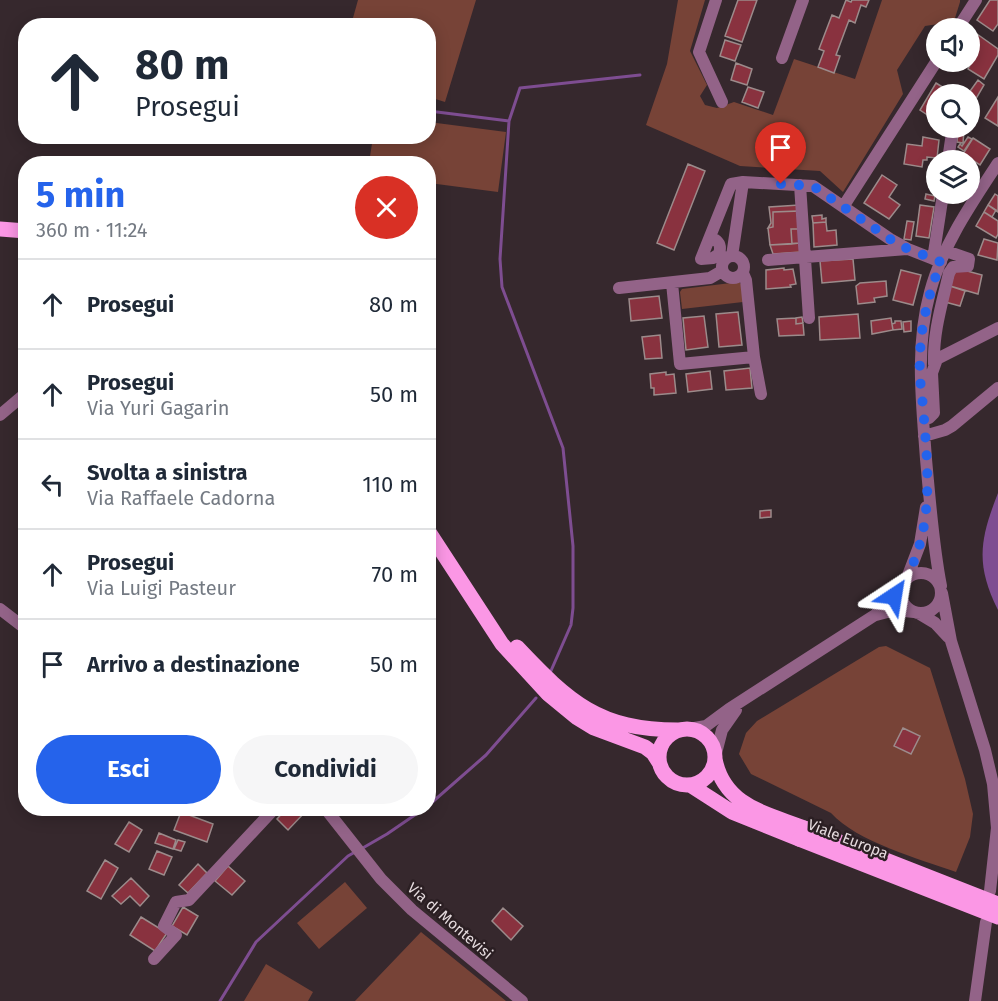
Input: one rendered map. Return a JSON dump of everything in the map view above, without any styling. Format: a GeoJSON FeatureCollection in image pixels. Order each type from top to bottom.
{"type":"FeatureCollection","features":[{"type":"Feature","properties":{"kind":"main road"},"geometry":{"type":"LineString","coordinates":[[0,229],[18,230]]}},
{"type":"Feature","properties":{"kind":"main road","name":"Viale Europa"},"geometry":{"type":"LineString","coordinates":[[436,543],[502,644],[524,670],[558,704],[594,728],[645,747],[652,753],[669,779],[690,785],[732,812],[994,897]]}},
{"type":"Feature","properties":{"kind":"main road","name":"Viale Europa"},"geometry":{"type":"LineString","coordinates":[[476,604],[541,672],[578,705],[602,717],[626,725],[650,730],[684,730],[706,736],[713,745],[721,781],[736,798],[802,833],[992,919]]}},
{"type":"Feature","properties":{"kind":"main road"},"geometry":{"type":"LineString","coordinates":[[660,764],[659,752],[664,741],[684,730]]}},
{"type":"Feature","properties":{"kind":"main road"},"geometry":{"type":"LineString","coordinates":[[690,785],[708,777],[713,769],[715,758]]}},
{"type":"Feature","properties":{"kind":"street"},"geometry":{"type":"LineString","coordinates":[[716,0],[699,52],[722,102]]}},
{"type":"Feature","properties":{"kind":"street"},"geometry":{"type":"LineString","coordinates":[[782,58],[803,0]]}},
{"type":"Feature","properties":{"kind":"street"},"geometry":{"type":"LineString","coordinates":[[964,18],[973,2]]}},
{"type":"Feature","properties":{"kind":"street"},"geometry":{"type":"LineString","coordinates":[[843,207],[930,72]]}},
{"type":"Feature","properties":{"kind":"street"},"geometry":{"type":"LineString","coordinates":[[940,258],[998,163]]}},
{"type":"Feature","properties":{"kind":"street"},"geometry":{"type":"LineString","coordinates":[[710,237],[731,184],[743,182],[813,186],[908,249],[940,258],[965,257],[969,259],[968,266],[953,267],[950,273],[933,344],[934,413],[924,420]]}},
{"type":"Feature","properties":{"kind":"street"},"geometry":{"type":"LineString","coordinates":[[732,256],[743,182]]}},
{"type":"Feature","properties":{"kind":"street"},"geometry":{"type":"LineString","coordinates":[[800,185],[809,318]]}},
{"type":"Feature","properties":{"kind":"street"},"geometry":{"type":"LineString","coordinates":[[943,204],[940,258],[927,304],[920,356],[924,436],[941,590],[951,641],[985,750],[995,795],[994,897]]}},
{"type":"Feature","properties":{"kind":"street"},"geometry":{"type":"LineString","coordinates":[[768,260],[908,249]]}},
{"type":"Feature","properties":{"kind":"street"},"geometry":{"type":"LineString","coordinates":[[743,273],[739,277],[730,278],[722,271],[722,265],[732,256],[742,261],[761,394]]}},
{"type":"Feature","properties":{"kind":"street"},"geometry":{"type":"LineString","coordinates":[[619,288],[710,278],[722,271]]}},
{"type":"Feature","properties":{"kind":"street"},"geometry":{"type":"LineString","coordinates":[[672,283],[680,364],[754,357]]}},
{"type":"Feature","properties":{"kind":"street"},"geometry":{"type":"LineString","coordinates":[[934,364],[937,359],[998,328]]}},
{"type":"Feature","properties":{"kind":"street"},"geometry":{"type":"LineString","coordinates":[[924,436],[952,426],[998,388]]}},
{"type":"Feature","properties":{"kind":"street"},"geometry":{"type":"LineString","coordinates":[[0,415],[18,400]]}},
{"type":"Feature","properties":{"kind":"street"},"geometry":{"type":"LineString","coordinates":[[929,488],[920,544],[901,597],[904,604],[935,623],[951,641]]}},
{"type":"Feature","properties":{"kind":"street"},"geometry":{"type":"LineString","coordinates":[[684,730],[710,724],[729,709],[875,615],[913,574],[926,573],[938,580],[941,590],[938,606],[933,610],[917,613],[895,610],[875,615]]}},
{"type":"Feature","properties":{"kind":"street"},"geometry":{"type":"LineString","coordinates":[[0,609],[18,623]]}},
{"type":"Feature","properties":{"kind":"street"},"geometry":{"type":"LineString","coordinates":[[715,758],[724,726],[731,715],[748,698]]}},
{"type":"Feature","properties":{"kind":"street"},"geometry":{"type":"LineString","coordinates":[[154,959],[176,935],[164,926],[176,902],[189,900],[268,816]]}},
{"type":"Feature","properties":{"kind":"street","name":"Via di Montevisi"},"geometry":{"type":"LineString","coordinates":[[332,816],[363,858],[412,910],[522,1001]]}},
{"type":"Feature","properties":{"kind":"street"},"geometry":{"type":"LineString","coordinates":[[975,1001],[992,919]]}},
{"type":"Feature","properties":{"kind":"shaded area"},"geometry":{"type":"Polygon","coordinates":[[[358,0],[476,0],[445,102],[436,99],[436,18],[353,18],[358,0]]]}},
{"type":"Feature","properties":{"kind":"shaded area"},"geometry":{"type":"Polygon","coordinates":[[[678,0],[705,0],[690,51],[707,85],[700,96],[705,105],[717,108],[734,102],[773,115],[794,59],[855,79],[882,0],[960,0],[955,18],[926,18],[926,26],[897,70],[903,94],[843,192],[820,171],[740,166],[646,125],[667,64],[678,0]]]}},
{"type":"Feature","properties":{"kind":"shaded area"},"geometry":{"type":"Polygon","coordinates":[[[436,123],[506,132],[498,192],[436,184],[436,156],[370,156],[372,144],[436,144],[436,123]]]}},
{"type":"Feature","properties":{"kind":"shaded area"},"geometry":{"type":"Polygon","coordinates":[[[739,282],[742,285],[743,302],[682,309],[680,292],[682,289],[739,282]]]}},
{"type":"Feature","properties":{"kind":"shaded area"},"geometry":{"type":"Polygon","coordinates":[[[998,493],[998,610],[986,579],[983,552],[987,524],[998,493]]]}},
{"type":"Feature","properties":{"kind":"shaded area"},"geometry":{"type":"Polygon","coordinates":[[[886,646],[930,668],[965,779],[973,814],[970,837],[956,872],[890,849],[856,833],[831,813],[751,774],[739,754],[746,733],[757,721],[879,647],[886,646]]]}},
{"type":"Feature","properties":{"kind":"shaded area"},"geometry":{"type":"Polygon","coordinates":[[[345,882],[367,908],[319,949],[297,923],[345,882]]]}},
{"type":"Feature","properties":{"kind":"shaded area"},"geometry":{"type":"Polygon","coordinates":[[[421,932],[506,1001],[355,1001],[421,932]]]}},
{"type":"Feature","properties":{"kind":"shaded area"},"geometry":{"type":"Polygon","coordinates":[[[266,964],[313,992],[308,1001],[244,1001],[266,964]]]}},
{"type":"Feature","properties":{"kind":"building"},"geometry":{"type":"Polygon","coordinates":[[[738,0],[757,0],[742,42],[725,36],[738,0]]]}},
{"type":"Feature","properties":{"kind":"building"},"geometry":{"type":"Polygon","coordinates":[[[846,0],[851,2],[852,0],[869,0],[866,7],[861,5],[855,23],[849,20],[836,55],[840,56],[834,73],[818,67],[824,51],[819,49],[832,15],[839,18],[846,0]]]}},
{"type":"Feature","properties":{"kind":"building"},"geometry":{"type":"Polygon","coordinates":[[[990,0],[998,0],[998,24],[993,31],[980,22],[978,18],[990,0]]]}},
{"type":"Feature","properties":{"kind":"building"},"geometry":{"type":"Polygon","coordinates":[[[980,36],[998,49],[998,55],[984,79],[973,72],[980,72],[980,36]]]}},
{"type":"Feature","properties":{"kind":"building"},"geometry":{"type":"Polygon","coordinates":[[[725,40],[741,45],[735,61],[720,56],[725,40]]]}},
{"type":"Feature","properties":{"kind":"building"},"geometry":{"type":"Polygon","coordinates":[[[736,63],[752,69],[747,85],[731,80],[736,63]]]}},
{"type":"Feature","properties":{"kind":"building"},"geometry":{"type":"Polygon","coordinates":[[[978,80],[984,85],[980,92],[980,84],[975,84],[978,80]]]}},
{"type":"Feature","properties":{"kind":"building"},"geometry":{"type":"Polygon","coordinates":[[[748,87],[764,92],[758,108],[742,102],[748,87]]]}},
{"type":"Feature","properties":{"kind":"building"},"geometry":{"type":"Polygon","coordinates":[[[998,97],[998,126],[985,118],[998,97]]]}},
{"type":"Feature","properties":{"kind":"building"},"geometry":{"type":"Polygon","coordinates":[[[926,100],[926,114],[920,110],[926,100]]]}},
{"type":"Feature","properties":{"kind":"building"},"geometry":{"type":"Polygon","coordinates":[[[923,137],[939,140],[938,150],[926,150],[926,160],[923,160],[922,167],[904,164],[907,144],[922,146],[923,137]]]}},
{"type":"Feature","properties":{"kind":"building"},"geometry":{"type":"Polygon","coordinates":[[[957,138],[963,138],[963,143],[957,142],[957,138]]]}},
{"type":"Feature","properties":{"kind":"building"},"geometry":{"type":"Polygon","coordinates":[[[967,138],[972,139],[965,150],[958,147],[960,144],[962,146],[967,138]]]}},
{"type":"Feature","properties":{"kind":"building"},"geometry":{"type":"Polygon","coordinates":[[[973,138],[990,149],[980,165],[980,150],[966,150],[973,138]]]}},
{"type":"Feature","properties":{"kind":"building"},"geometry":{"type":"Polygon","coordinates":[[[688,164],[705,171],[674,250],[657,243],[688,164]]]}},
{"type":"Feature","properties":{"kind":"building"},"geometry":{"type":"Polygon","coordinates":[[[882,175],[897,185],[889,197],[900,205],[889,219],[864,203],[882,175]]]}},
{"type":"Feature","properties":{"kind":"building"},"geometry":{"type":"Polygon","coordinates":[[[995,194],[998,196],[998,212],[988,205],[995,194]]]}},
{"type":"Feature","properties":{"kind":"building"},"geometry":{"type":"Polygon","coordinates":[[[799,205],[800,211],[773,212],[773,227],[768,228],[771,223],[769,207],[799,205]]]}},
{"type":"Feature","properties":{"kind":"building"},"geometry":{"type":"Polygon","coordinates":[[[920,205],[934,207],[929,238],[916,236],[920,205]]]}},
{"type":"Feature","properties":{"kind":"building"},"geometry":{"type":"Polygon","coordinates":[[[988,205],[996,210],[992,217],[984,212],[988,205]]]}},
{"type":"Feature","properties":{"kind":"building"},"geometry":{"type":"Polygon","coordinates":[[[797,211],[799,229],[791,229],[792,244],[770,245],[768,228],[773,227],[773,212],[797,211]]]}},
{"type":"Feature","properties":{"kind":"building"},"geometry":{"type":"Polygon","coordinates":[[[984,212],[998,221],[996,238],[976,226],[984,212]]]}},
{"type":"Feature","properties":{"kind":"building"},"geometry":{"type":"Polygon","coordinates":[[[822,215],[822,219],[826,218],[826,222],[813,223],[812,216],[822,215]]]}},
{"type":"Feature","properties":{"kind":"building"},"geometry":{"type":"Polygon","coordinates":[[[907,221],[914,222],[911,240],[904,239],[907,221]]]}},
{"type":"Feature","properties":{"kind":"building"},"geometry":{"type":"Polygon","coordinates":[[[826,222],[827,231],[836,230],[837,245],[814,247],[813,223],[826,222]]]}},
{"type":"Feature","properties":{"kind":"building"},"geometry":{"type":"Polygon","coordinates":[[[791,229],[799,229],[799,243],[792,244],[791,229]]]}},
{"type":"Feature","properties":{"kind":"building"},"geometry":{"type":"Polygon","coordinates":[[[984,239],[998,243],[997,260],[978,255],[984,239]]]}},
{"type":"Feature","properties":{"kind":"building"},"geometry":{"type":"Polygon","coordinates":[[[799,243],[801,252],[773,254],[770,245],[799,243]]]}},
{"type":"Feature","properties":{"kind":"building"},"geometry":{"type":"Polygon","coordinates":[[[853,259],[855,280],[822,283],[820,261],[853,259]]]}},
{"type":"Feature","properties":{"kind":"building"},"geometry":{"type":"Polygon","coordinates":[[[784,268],[784,270],[793,269],[796,284],[790,285],[791,287],[766,289],[766,270],[784,268]]]}},
{"type":"Feature","properties":{"kind":"building"},"geometry":{"type":"Polygon","coordinates":[[[956,268],[982,275],[978,294],[950,286],[956,268]]]}},
{"type":"Feature","properties":{"kind":"building"},"geometry":{"type":"Polygon","coordinates":[[[901,270],[921,275],[913,305],[893,300],[901,270]]]}},
{"type":"Feature","properties":{"kind":"building"},"geometry":{"type":"Polygon","coordinates":[[[886,281],[887,296],[874,298],[875,302],[858,304],[856,286],[860,283],[886,281]]]}},
{"type":"Feature","properties":{"kind":"building"},"geometry":{"type":"Polygon","coordinates":[[[950,286],[965,291],[960,306],[945,302],[950,286]]]}},
{"type":"Feature","properties":{"kind":"building"},"geometry":{"type":"Polygon","coordinates":[[[659,296],[662,318],[631,321],[629,299],[659,296]]]}},
{"type":"Feature","properties":{"kind":"building"},"geometry":{"type":"Polygon","coordinates":[[[738,312],[742,345],[719,347],[716,314],[738,312]]]}},
{"type":"Feature","properties":{"kind":"building"},"geometry":{"type":"Polygon","coordinates":[[[858,314],[860,338],[820,340],[819,317],[858,314]]]}},
{"type":"Feature","properties":{"kind":"building"},"geometry":{"type":"Polygon","coordinates":[[[704,316],[708,347],[686,350],[683,318],[704,316]]]}},
{"type":"Feature","properties":{"kind":"building"},"geometry":{"type":"Polygon","coordinates":[[[802,317],[803,323],[796,324],[796,318],[802,317]]]}},
{"type":"Feature","properties":{"kind":"building"},"geometry":{"type":"Polygon","coordinates":[[[796,318],[796,324],[803,323],[804,335],[779,336],[777,319],[796,318]]]}},
{"type":"Feature","properties":{"kind":"building"},"geometry":{"type":"Polygon","coordinates":[[[891,318],[893,330],[872,334],[871,321],[891,318]]]}},
{"type":"Feature","properties":{"kind":"building"},"geometry":{"type":"Polygon","coordinates":[[[895,321],[901,321],[902,329],[893,330],[892,324],[895,321]]]}},
{"type":"Feature","properties":{"kind":"building"},"geometry":{"type":"Polygon","coordinates":[[[911,321],[911,331],[904,332],[903,322],[911,321]]]}},
{"type":"Feature","properties":{"kind":"building"},"geometry":{"type":"Polygon","coordinates":[[[660,335],[662,358],[645,359],[642,337],[660,335]]]}},
{"type":"Feature","properties":{"kind":"building"},"geometry":{"type":"Polygon","coordinates":[[[750,368],[752,388],[726,390],[724,371],[750,368]]]}},
{"type":"Feature","properties":{"kind":"building"},"geometry":{"type":"Polygon","coordinates":[[[710,371],[712,389],[688,392],[686,374],[710,371]]]}},
{"type":"Feature","properties":{"kind":"building"},"geometry":{"type":"Polygon","coordinates":[[[666,372],[666,375],[674,374],[676,393],[654,395],[650,374],[666,372]]]}},
{"type":"Feature","properties":{"kind":"building"},"geometry":{"type":"Polygon","coordinates":[[[771,510],[771,517],[760,518],[760,511],[771,510]]]}},
{"type":"Feature","properties":{"kind":"building"},"geometry":{"type":"Polygon","coordinates":[[[903,728],[920,736],[911,754],[894,746],[903,728]]]}},
{"type":"Feature","properties":{"kind":"building"},"geometry":{"type":"Polygon","coordinates":[[[179,816],[192,816],[213,824],[207,842],[174,830],[179,816]]]}},
{"type":"Feature","properties":{"kind":"building"},"geometry":{"type":"Polygon","coordinates":[[[280,816],[301,816],[288,830],[277,819],[280,816]]]}},
{"type":"Feature","properties":{"kind":"building"},"geometry":{"type":"Polygon","coordinates":[[[129,822],[142,830],[129,852],[115,844],[129,822]]]}},
{"type":"Feature","properties":{"kind":"building"},"geometry":{"type":"Polygon","coordinates":[[[159,833],[176,840],[173,849],[155,843],[159,833]]]}},
{"type":"Feature","properties":{"kind":"building"},"geometry":{"type":"Polygon","coordinates":[[[178,840],[185,842],[181,851],[174,849],[178,840]]]}},
{"type":"Feature","properties":{"kind":"building"},"geometry":{"type":"Polygon","coordinates":[[[157,851],[172,857],[164,875],[149,869],[157,851]]]}},
{"type":"Feature","properties":{"kind":"building"},"geometry":{"type":"Polygon","coordinates":[[[105,860],[118,868],[101,899],[87,891],[105,860]]]}},
{"type":"Feature","properties":{"kind":"building"},"geometry":{"type":"Polygon","coordinates":[[[198,864],[207,873],[188,893],[179,885],[198,864]]]}},
{"type":"Feature","properties":{"kind":"building"},"geometry":{"type":"Polygon","coordinates":[[[228,866],[245,881],[232,895],[215,881],[228,866]]]}},
{"type":"Feature","properties":{"kind":"building"},"geometry":{"type":"Polygon","coordinates":[[[131,878],[149,896],[140,906],[130,896],[121,904],[112,896],[131,878]]]}},
{"type":"Feature","properties":{"kind":"building"},"geometry":{"type":"Polygon","coordinates":[[[183,907],[198,916],[187,935],[172,926],[183,907]]]}},
{"type":"Feature","properties":{"kind":"building"},"geometry":{"type":"Polygon","coordinates":[[[503,908],[523,926],[511,940],[492,921],[503,908]]]}},
{"type":"Feature","properties":{"kind":"building"},"geometry":{"type":"Polygon","coordinates":[[[141,917],[167,933],[155,951],[130,935],[141,917]]]}},
{"type":"Feature","properties":{"kind":"waterway"},"geometry":{"type":"LineString","coordinates":[[509,121],[520,88],[640,75]]}},
{"type":"Feature","properties":{"kind":"waterway"},"geometry":{"type":"LineString","coordinates":[[436,112],[509,121],[500,259],[502,287],[563,448],[573,546],[571,625],[550,673]]}},
{"type":"Feature","properties":{"kind":"waterway"},"geometry":{"type":"LineString","coordinates":[[436,799],[486,755],[536,698]]}},
{"type":"Feature","properties":{"kind":"waterway"},"geometry":{"type":"LineString","coordinates":[[361,849],[413,816]]}},
{"type":"Feature","properties":{"kind":"waterway"},"geometry":{"type":"LineString","coordinates":[[220,1001],[256,942],[355,852]]}},
{"type":"Feature","properties":{"kind":"route"},"geometry":{"type":"LineString","coordinates":[[781,184],[813,186],[890,239],[941,262],[930,290],[923,324],[920,356],[929,488],[924,524],[911,571],[894,596]]}}]}
